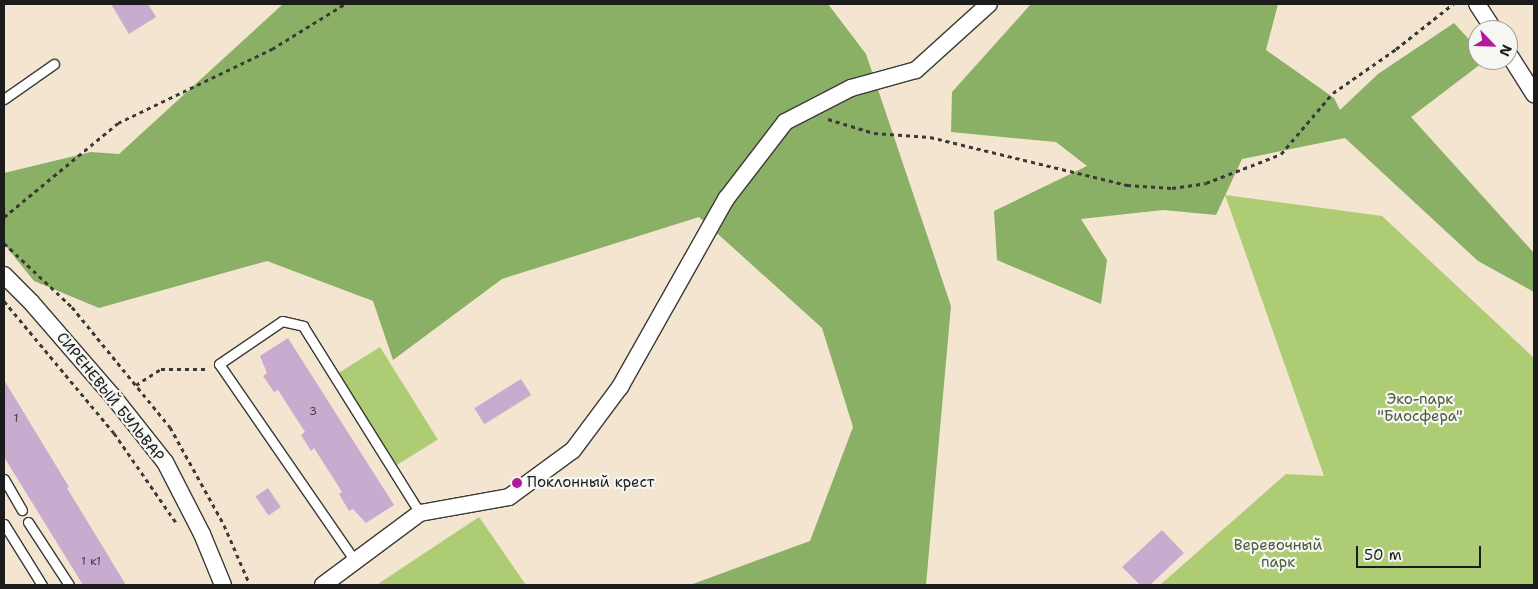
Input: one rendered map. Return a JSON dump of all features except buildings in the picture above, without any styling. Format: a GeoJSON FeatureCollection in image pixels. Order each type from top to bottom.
{"type":"FeatureCollection","features":[{"type":"Feature","properties":{"kind":"street"},"geometry":{"type":"LineString","coordinates":[[323,585],[420,513],[509,497],[573,450],[620,387],[726,199],[785,122],[851,88],[916,70],[989,4]]}},
{"type":"Feature","properties":{"kind":"street"},"geometry":{"type":"LineString","coordinates":[[1477,4],[1487,20]]}},
{"type":"Feature","properties":{"kind":"street"},"geometry":{"type":"LineString","coordinates":[[1518,69],[1534,94]]}},
{"type":"Feature","properties":{"kind":"street","name":"СИРЕНЕВЫЙ БУЛЬВАР"},"geometry":{"type":"LineString","coordinates":[[4,276],[31,302],[115,399],[165,462],[202,534],[223,585]]}},
{"type":"Feature","properties":{"kind":"lane"},"geometry":{"type":"LineString","coordinates":[[4,99],[54,64]]}},
{"type":"Feature","properties":{"kind":"lane"},"geometry":{"type":"LineString","coordinates":[[355,561],[219,364],[282,321],[303,326],[420,513]]}},
{"type":"Feature","properties":{"kind":"lane"},"geometry":{"type":"LineString","coordinates":[[4,479],[22,510]]}},
{"type":"Feature","properties":{"kind":"lane"},"geometry":{"type":"LineString","coordinates":[[28,522],[69,585]]}},
{"type":"Feature","properties":{"kind":"lane"},"geometry":{"type":"LineString","coordinates":[[4,524],[42,585]]}},
{"type":"Feature","properties":{"kind":"path"},"geometry":{"type":"LineString","coordinates":[[4,218],[118,123],[272,49],[345,4]]}},
{"type":"Feature","properties":{"kind":"path"},"geometry":{"type":"LineString","coordinates":[[824,120],[833,119],[874,133],[930,137],[1127,184],[1172,188],[1206,183],[1281,154],[1333,93],[1396,49],[1453,4]]}},
{"type":"Feature","properties":{"kind":"path"},"geometry":{"type":"LineString","coordinates":[[4,301],[114,433],[179,527]]}},
{"type":"Feature","properties":{"kind":"path"},"geometry":{"type":"LineString","coordinates":[[136,385],[161,369],[206,369],[219,364]]}},
{"type":"Feature","properties":{"kind":"green space"},"geometry":{"type":"Polygon","coordinates":[[[283,4],[828,4],[866,54],[951,306],[926,585],[690,585],[810,541],[853,427],[822,328],[699,217],[502,279],[393,360],[373,301],[267,261],[99,308],[34,281],[4,244],[4,173],[91,152],[119,154],[283,4]]]}},
{"type":"Feature","properties":{"kind":"green space"},"geometry":{"type":"Polygon","coordinates":[[[1031,4],[1278,4],[1266,50],[1334,98],[1340,110],[1378,74],[1454,23],[1468,38],[1468,70],[1473,70],[1411,117],[1534,253],[1534,292],[1478,261],[1345,138],[1242,159],[1216,215],[1163,210],[1081,219],[1107,260],[1101,304],[997,260],[994,211],[1087,166],[1056,142],[951,132],[952,92],[1031,4]]]}},
{"type":"Feature","properties":{"kind":"green space","name":"Эко-парк \"Биосфера\""},"geometry":{"type":"Polygon","coordinates":[[[1225,195],[1382,216],[1534,358],[1534,585],[1160,585],[1286,474],[1324,476],[1225,195]]]}},
{"type":"Feature","properties":{"kind":"green space"},"geometry":{"type":"Polygon","coordinates":[[[380,347],[438,439],[391,469],[333,376],[380,347]]]}},
{"type":"Feature","properties":{"kind":"green space"},"geometry":{"type":"Polygon","coordinates":[[[479,517],[526,585],[377,585],[381,582],[479,517]]]}},
{"type":"Feature","properties":{"kind":"place","name":"Поклонный крест"},"geometry":{"type":"Point","coordinates":[517,483]}},
{"type":"Feature","properties":{"kind":"park label","name":"Веревочный парк"},"geometry":{"type":"Point","coordinates":[1278,554]}}]}
